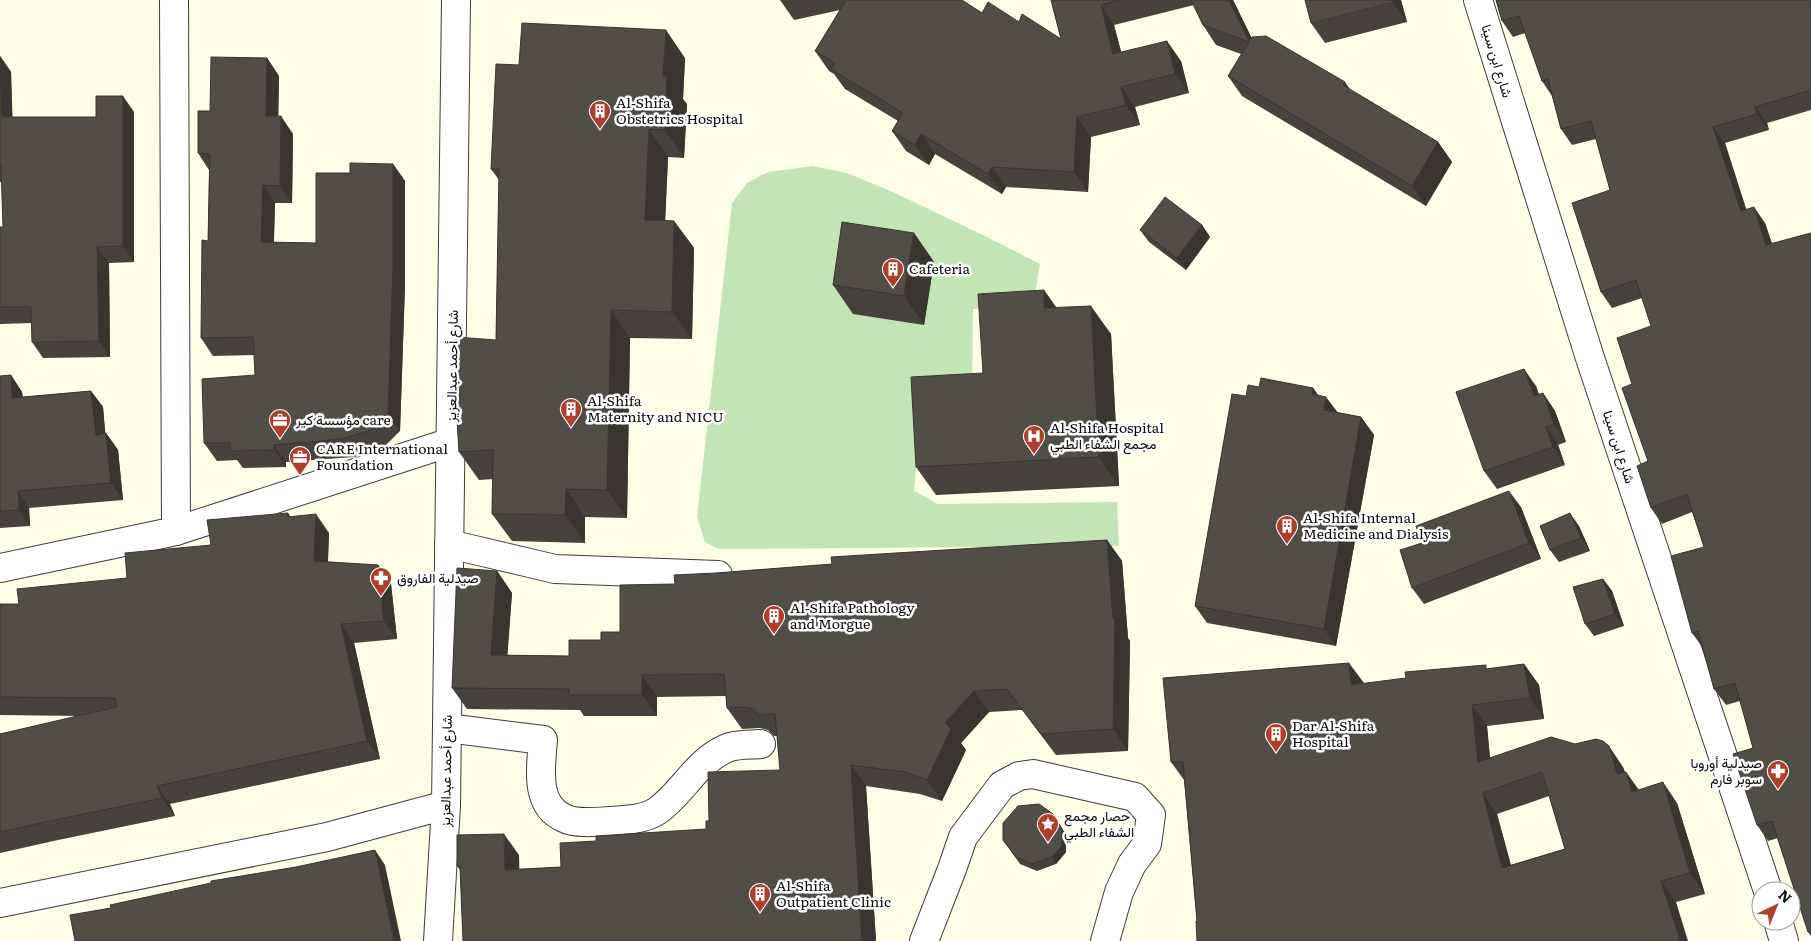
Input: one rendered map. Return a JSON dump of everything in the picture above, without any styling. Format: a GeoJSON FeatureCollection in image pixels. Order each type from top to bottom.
{"type":"FeatureCollection","features":[{"type":"Feature","properties":{"kind":"street"},"geometry":{"type":"LineString","coordinates":[[174,0],[176,531]]}},
{"type":"Feature","properties":{"kind":"street","name":"شارع أحمد عبدالعزيز"},"geometry":{"type":"LineString","coordinates":[[438,941],[446,805],[456,0]]}},
{"type":"Feature","properties":{"kind":"street","name":"شارع ابن سينا"},"geometry":{"type":"LineString","coordinates":[[1478,0],[1590,358],[1765,881]]}},
{"type":"Feature","properties":{"kind":"street"},"geometry":{"type":"LineString","coordinates":[[0,568],[176,531],[451,442]]}},
{"type":"Feature","properties":{"kind":"street"},"geometry":{"type":"LineString","coordinates":[[449,544],[555,569],[718,575]]}},
{"type":"Feature","properties":{"kind":"street"},"geometry":{"type":"LineString","coordinates":[[447,728],[543,740],[541,775],[543,794],[550,808],[564,819],[589,822],[636,819],[656,811],[681,788],[704,762],[729,747],[761,744]]}},
{"type":"Feature","properties":{"kind":"street"},"geometry":{"type":"LineString","coordinates":[[924,941],[950,876],[963,837],[1002,786],[1019,776],[1033,774],[1136,797],[1151,815],[1148,844],[1132,864],[1119,892],[1105,941]]}},
{"type":"Feature","properties":{"kind":"street"},"geometry":{"type":"LineString","coordinates":[[0,903],[327,837],[446,805]]}},
{"type":"Feature","properties":{"kind":"green space"},"geometry":{"type":"Polygon","coordinates":[[[813,166],[847,173],[893,192],[1040,264],[1033,304],[973,309],[972,386],[923,396],[914,491],[938,504],[1117,502],[1119,546],[719,549],[705,542],[697,517],[732,203],[747,183],[768,172],[813,166]]]}},
{"type":"Feature","properties":{"kind":"building"},"geometry":{"type":"Polygon","coordinates":[[[846,0],[962,0],[982,13],[988,2],[1019,22],[1022,14],[1061,39],[1051,0],[1120,0],[1101,5],[1113,54],[1167,41],[1175,74],[1121,87],[1126,105],[1077,117],[1074,172],[992,167],[988,174],[921,134],[915,145],[892,131],[903,113],[831,69],[835,63],[815,51],[846,0]]]}},
{"type":"Feature","properties":{"kind":"building"},"geometry":{"type":"Polygon","coordinates":[[[1191,0],[1229,0],[1249,41],[1252,37],[1266,36],[1345,82],[1343,85],[1438,142],[1412,186],[1228,76],[1249,42],[1203,25],[1191,0]]]}},
{"type":"Feature","properties":{"kind":"building"},"geometry":{"type":"Polygon","coordinates":[[[1305,0],[1392,0],[1393,2],[1311,23],[1305,0]]]}},
{"type":"Feature","properties":{"kind":"building"},"geometry":{"type":"Polygon","coordinates":[[[1496,0],[1811,0],[1811,90],[1755,107],[1757,114],[1713,127],[1741,211],[1754,207],[1766,245],[1811,233],[1811,931],[1808,932],[1801,910],[1801,881],[1791,881],[1772,821],[1757,825],[1733,754],[1753,748],[1735,683],[1714,689],[1698,631],[1692,633],[1671,556],[1704,547],[1687,494],[1651,508],[1637,466],[1648,461],[1622,388],[1632,384],[1617,338],[1651,326],[1636,280],[1601,292],[1572,203],[1610,190],[1591,121],[1561,129],[1548,79],[1542,81],[1519,16],[1502,21],[1496,0]]]}},
{"type":"Feature","properties":{"kind":"building"},"geometry":{"type":"Polygon","coordinates":[[[522,23],[666,30],[663,76],[667,76],[665,130],[649,129],[645,220],[674,221],[672,312],[611,310],[607,490],[566,489],[565,515],[492,514],[493,450],[459,452],[455,388],[453,388],[456,337],[496,340],[499,169],[491,169],[496,64],[519,65],[522,23]]]}},
{"type":"Feature","properties":{"kind":"building"},"geometry":{"type":"Polygon","coordinates":[[[211,57],[267,58],[266,116],[281,116],[280,186],[263,185],[261,242],[316,243],[316,173],[350,173],[350,163],[393,164],[393,267],[388,414],[371,430],[342,439],[274,445],[274,450],[231,451],[230,443],[204,443],[202,379],[255,375],[253,337],[201,338],[202,240],[208,241],[210,154],[198,153],[198,111],[210,111],[211,57]]]}},
{"type":"Feature","properties":{"kind":"building"},"geometry":{"type":"Polygon","coordinates":[[[0,67],[2,117],[96,117],[96,96],[123,96],[123,246],[97,247],[99,341],[32,342],[31,307],[0,307],[0,227],[3,227],[0,165],[0,67]]]}},
{"type":"Feature","properties":{"kind":"building"},"geometry":{"type":"Polygon","coordinates":[[[1165,197],[1202,225],[1177,258],[1140,230],[1165,197]]]}},
{"type":"Feature","properties":{"kind":"building"},"geometry":{"type":"Polygon","coordinates":[[[842,222],[914,233],[904,296],[833,285],[842,222]]]}},
{"type":"Feature","properties":{"kind":"building"},"geometry":{"type":"Polygon","coordinates":[[[1044,290],[1044,308],[1091,306],[1099,457],[916,467],[911,377],[983,373],[978,294],[1044,290]]]}},
{"type":"Feature","properties":{"kind":"building"},"geometry":{"type":"Polygon","coordinates":[[[1524,369],[1534,396],[1543,393],[1554,424],[1546,427],[1553,447],[1484,471],[1456,392],[1524,369]]]}},
{"type":"Feature","properties":{"kind":"building"},"geometry":{"type":"Polygon","coordinates":[[[11,375],[12,398],[91,391],[96,435],[106,433],[111,483],[18,491],[19,510],[0,511],[0,376],[11,375]]]}},
{"type":"Feature","properties":{"kind":"building","name":"Al-Shifa Internal Medicine and Dialysis"},"geometry":{"type":"Polygon","coordinates":[[[1261,378],[1313,388],[1312,394],[1326,397],[1324,410],[1361,417],[1324,629],[1195,606],[1232,394],[1246,396],[1248,385],[1259,387],[1261,378]]]}},
{"type":"Feature","properties":{"kind":"building"},"geometry":{"type":"Polygon","coordinates":[[[1509,491],[1529,543],[1412,588],[1400,550],[1422,543],[1416,526],[1509,491]]]}},
{"type":"Feature","properties":{"kind":"building"},"geometry":{"type":"Polygon","coordinates":[[[288,513],[288,517],[316,514],[314,561],[378,565],[384,621],[341,624],[367,741],[157,786],[162,798],[0,832],[0,734],[116,707],[115,698],[0,697],[0,604],[19,604],[17,589],[127,578],[125,553],[211,545],[207,520],[288,513]]]}},
{"type":"Feature","properties":{"kind":"building"},"geometry":{"type":"Polygon","coordinates":[[[1570,513],[1581,538],[1550,550],[1540,526],[1570,513]]]}},
{"type":"Feature","properties":{"kind":"building"},"geometry":{"type":"Polygon","coordinates":[[[1107,540],[1113,618],[1115,620],[1113,729],[1041,734],[1007,689],[974,691],[945,723],[951,729],[927,780],[905,772],[851,765],[862,941],[463,941],[460,866],[457,866],[457,835],[504,834],[505,870],[561,867],[560,843],[596,841],[596,836],[706,829],[706,821],[709,821],[708,772],[780,770],[775,714],[759,715],[753,709],[745,707],[727,708],[724,674],[642,675],[642,695],[569,695],[569,689],[452,688],[457,568],[497,571],[491,655],[569,656],[569,640],[601,640],[601,632],[620,632],[620,585],[675,584],[674,575],[832,564],[831,557],[1107,540]]]}},
{"type":"Feature","properties":{"kind":"building"},"geometry":{"type":"Polygon","coordinates":[[[1603,579],[1615,614],[1585,624],[1573,587],[1603,579]]]}},
{"type":"Feature","properties":{"kind":"building"},"geometry":{"type":"Polygon","coordinates":[[[1349,663],[1351,685],[1406,678],[1405,672],[1486,665],[1486,669],[1524,664],[1530,698],[1472,705],[1478,762],[1551,737],[1575,744],[1596,739],[1603,741],[1609,746],[1617,774],[1626,772],[1632,792],[1663,782],[1690,873],[1661,881],[1680,941],[1197,941],[1197,921],[1183,762],[1171,762],[1163,678],[1349,663]],[[1542,772],[1483,793],[1502,868],[1565,849],[1542,772]]]}},
{"type":"Feature","properties":{"kind":"building"},"geometry":{"type":"Polygon","coordinates":[[[1039,804],[1053,814],[1062,829],[1062,846],[1052,857],[1032,864],[1016,857],[1003,840],[1003,823],[1018,806],[1039,804]]]}},
{"type":"Feature","properties":{"kind":"building"},"geometry":{"type":"Polygon","coordinates":[[[375,850],[394,941],[75,941],[70,915],[111,908],[110,905],[211,883],[211,881],[296,867],[375,850]]]}},
{"type":"Feature","properties":{"kind":"place","name":"Al-Shifa Obstetrics Hospital"},"geometry":{"type":"Point","coordinates":[600,130]}},
{"type":"Feature","properties":{"kind":"place","name":"Cafeteria"},"geometry":{"type":"Point","coordinates":[893,288]}},
{"type":"Feature","properties":{"kind":"place","name":"Al-Shifa Maternity and NICU"},"geometry":{"type":"Point","coordinates":[571,428]}},
{"type":"Feature","properties":{"kind":"place","name":"مؤسسة كير care"},"geometry":{"type":"Point","coordinates":[280,439]}},
{"type":"Feature","properties":{"kind":"place","name":"Al-Shifa Hospital مجمع الشفاء الطبي"},"geometry":{"type":"Point","coordinates":[1034,455]}},
{"type":"Feature","properties":{"kind":"place","name":"CARE International Foundation"},"geometry":{"type":"Point","coordinates":[300,476]}},
{"type":"Feature","properties":{"kind":"place","name":"Al-Shifa Internal Medicine and Dialysis"},"geometry":{"type":"Point","coordinates":[1287,545]}},
{"type":"Feature","properties":{"kind":"place","name":"صيدلية الفاروق"},"geometry":{"type":"Point","coordinates":[381,597]}},
{"type":"Feature","properties":{"kind":"place","name":"Al-Shifa Pathology and Morgue"},"geometry":{"type":"Point","coordinates":[774,635]}},
{"type":"Feature","properties":{"kind":"place","name":"Dar Al-Shifa Hospital"},"geometry":{"type":"Point","coordinates":[1276,753]}},
{"type":"Feature","properties":{"kind":"place","name":"صيدلية أوروبا سوبر فارم"},"geometry":{"type":"Point","coordinates":[1778,790]}},
{"type":"Feature","properties":{"kind":"place","name":"حصار مجمع الشفاء الطبي"},"geometry":{"type":"Point","coordinates":[1048,843]}},
{"type":"Feature","properties":{"kind":"place","name":"Al-Shifa Outpatient Clinic"},"geometry":{"type":"Point","coordinates":[760,913]}}]}
